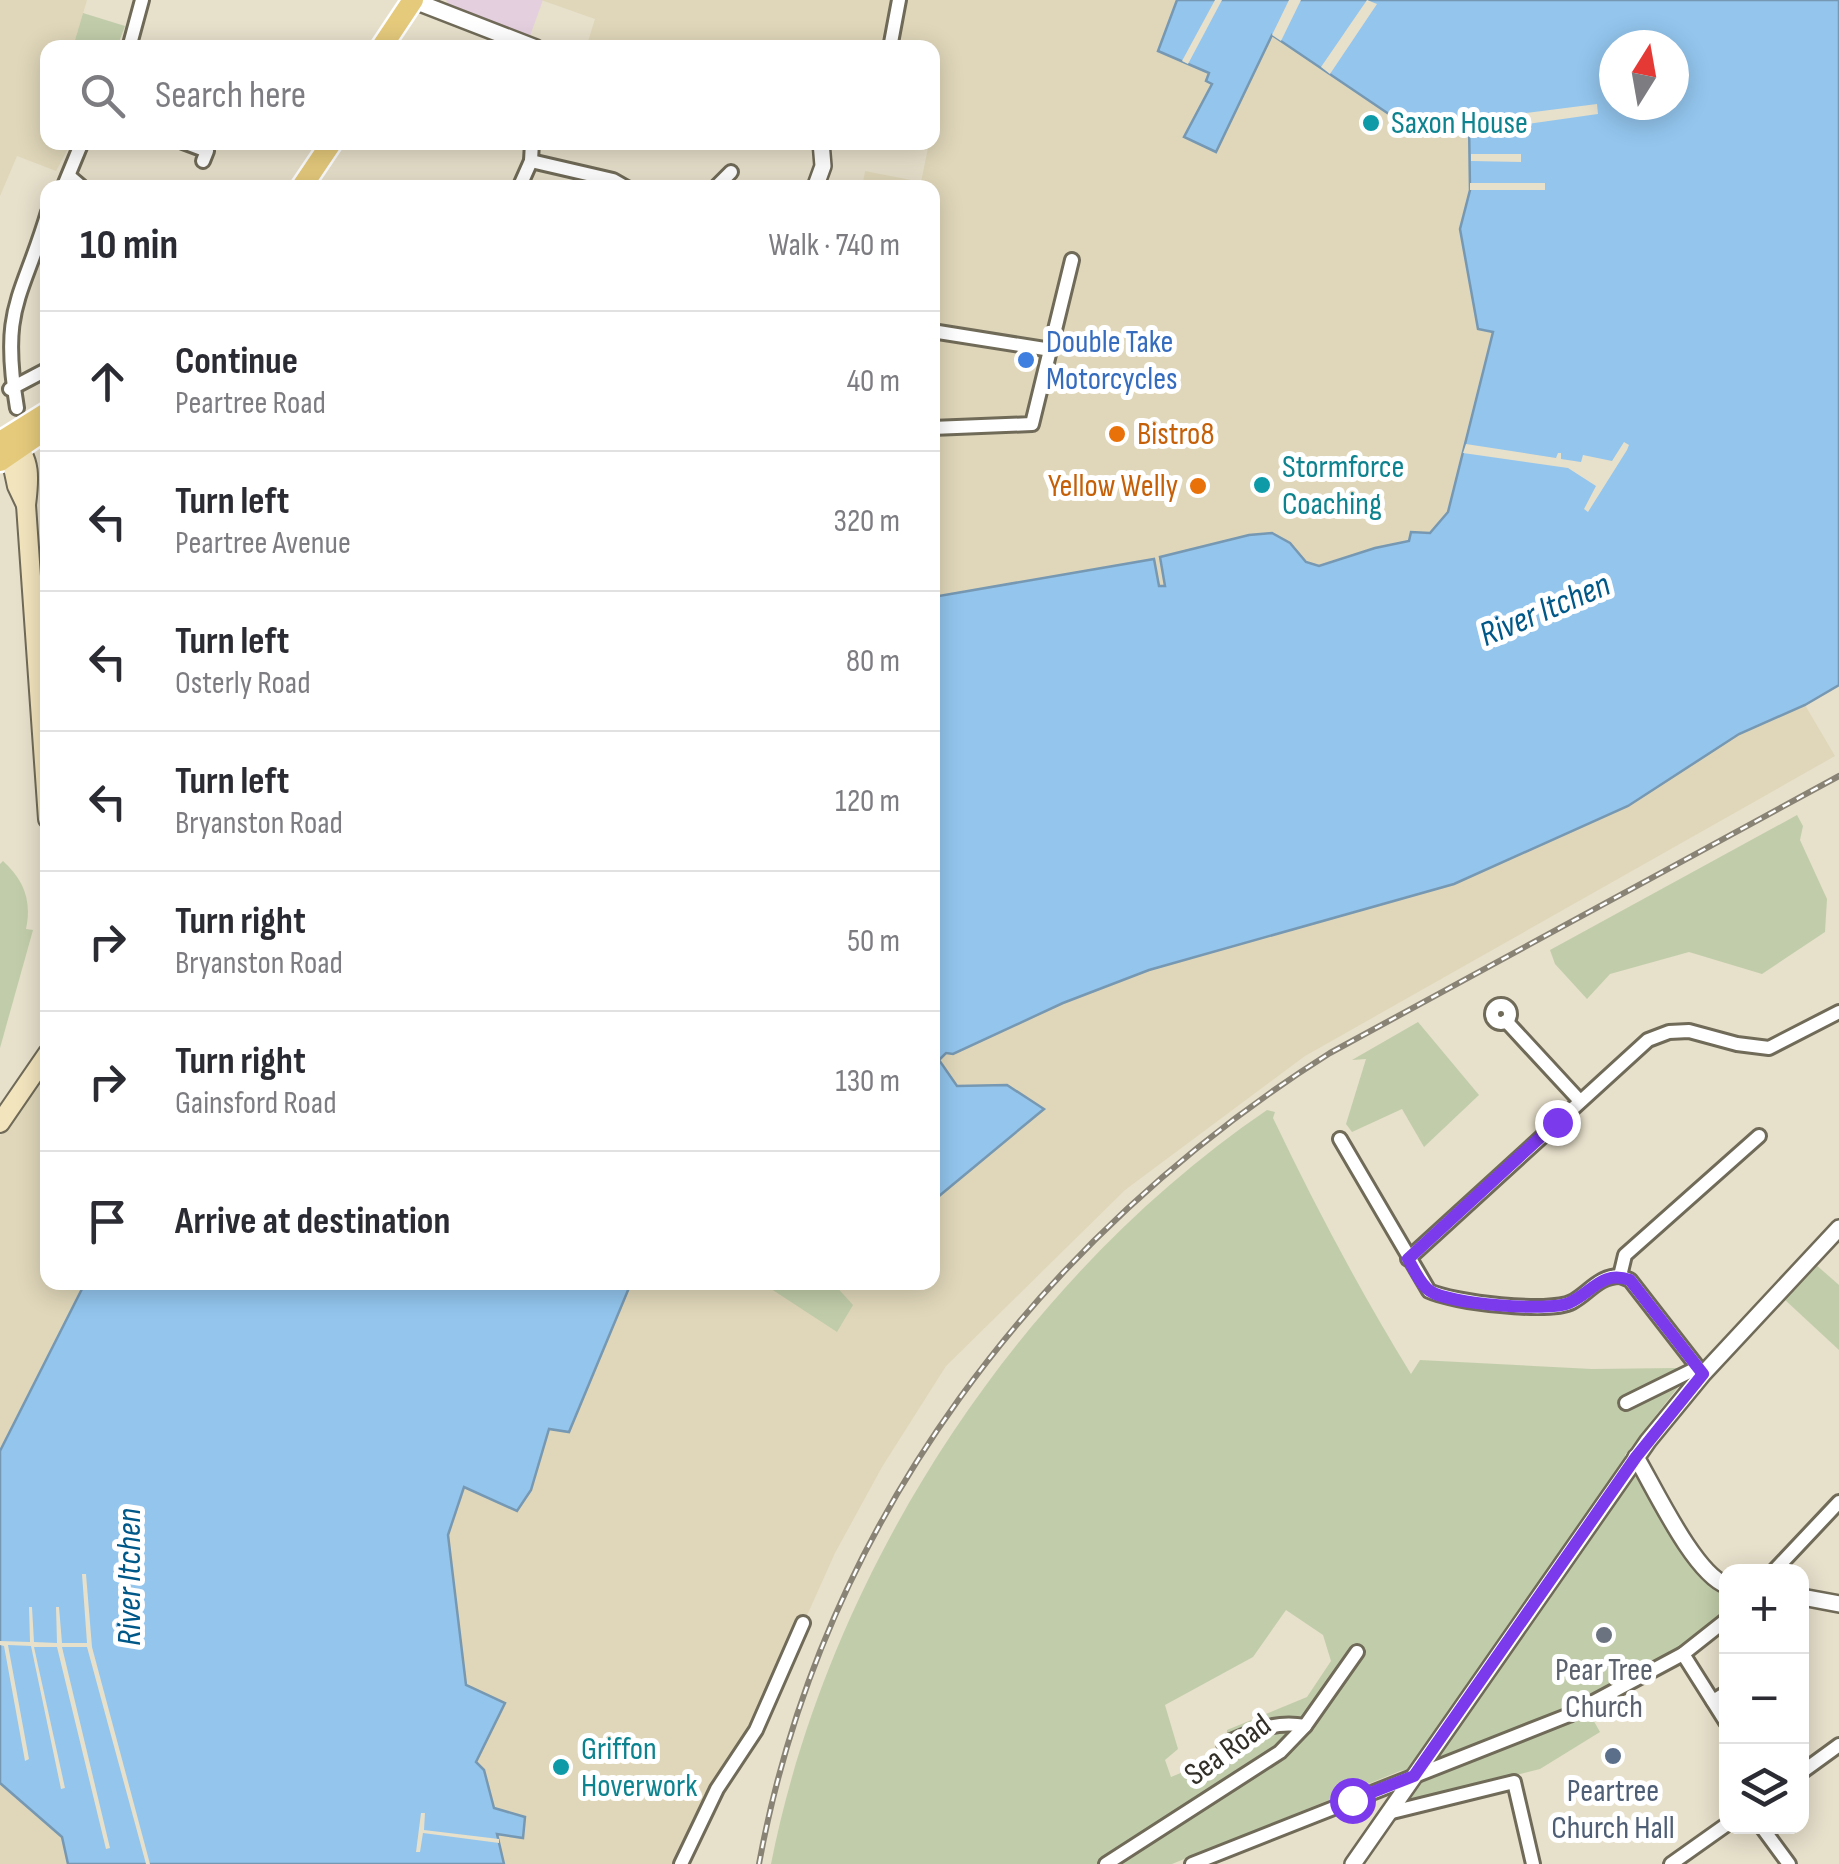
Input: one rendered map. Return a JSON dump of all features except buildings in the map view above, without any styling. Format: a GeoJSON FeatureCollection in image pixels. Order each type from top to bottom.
{"type":"FeatureCollection","features":[{"type":"Feature","properties":{"kind":"main road"},"geometry":{"type":"LineString","coordinates":[[382,40],[397,0]]}},
{"type":"Feature","properties":{"kind":"main road"},"geometry":{"type":"LineString","coordinates":[[385,40],[413,0]]}},
{"type":"Feature","properties":{"kind":"main road"},"geometry":{"type":"LineString","coordinates":[[306,180],[327,150]]}},
{"type":"Feature","properties":{"kind":"main road"},"geometry":{"type":"LineString","coordinates":[[8,449],[40,419]]}},
{"type":"Feature","properties":{"kind":"main road"},"geometry":{"type":"LineString","coordinates":[[8,449],[40,432]]}},
{"type":"Feature","properties":{"kind":"main road"},"geometry":{"type":"LineString","coordinates":[[8,449],[26,505],[40,606]]}},
{"type":"Feature","properties":{"kind":"main road"},"geometry":{"type":"LineString","coordinates":[[0,1122],[40,1064]]}},
{"type":"Feature","properties":{"kind":"street"},"geometry":{"type":"LineString","coordinates":[[131,40],[142,0]]}},
{"type":"Feature","properties":{"kind":"street"},"geometry":{"type":"LineString","coordinates":[[413,0],[516,40]]}},
{"type":"Feature","properties":{"kind":"street"},"geometry":{"type":"LineString","coordinates":[[892,40],[899,0]]}},
{"type":"Feature","properties":{"kind":"street"},"geometry":{"type":"LineString","coordinates":[[67,180],[79,150]]}},
{"type":"Feature","properties":{"kind":"street"},"geometry":{"type":"LineString","coordinates":[[522,180],[531,150]]}},
{"type":"Feature","properties":{"kind":"street"},"geometry":{"type":"LineString","coordinates":[[818,180],[823,166],[822,150]]}},
{"type":"Feature","properties":{"kind":"street"},"geometry":{"type":"LineString","coordinates":[[530,161],[613,180]]}},
{"type":"Feature","properties":{"kind":"street"},"geometry":{"type":"LineString","coordinates":[[723,180],[732,172]]}},
{"type":"Feature","properties":{"kind":"street"},"geometry":{"type":"LineString","coordinates":[[17,408],[2,362],[3,318],[40,231]]}},
{"type":"Feature","properties":{"kind":"street"},"geometry":{"type":"LineString","coordinates":[[940,428],[1032,424],[1072,260]]}},
{"type":"Feature","properties":{"kind":"street"},"geometry":{"type":"LineString","coordinates":[[940,333],[1051,350]]}},
{"type":"Feature","properties":{"kind":"street"},"geometry":{"type":"LineString","coordinates":[[10,390],[40,373]]}},
{"type":"Feature","properties":{"kind":"street"},"geometry":{"type":"LineString","coordinates":[[1408,1259],[1648,1040],[1669,1032],[1689,1031],[1770,1048],[1839,1012]]}},
{"type":"Feature","properties":{"kind":"street"},"geometry":{"type":"LineString","coordinates":[[1506,1021],[1580,1101]]}},
{"type":"Feature","properties":{"kind":"street"},"geometry":{"type":"LineString","coordinates":[[1620,1276],[1624,1256],[1759,1136]]}},
{"type":"Feature","properties":{"kind":"street"},"geometry":{"type":"LineString","coordinates":[[1340,1139],[1429,1291],[1462,1301],[1556,1307],[1572,1302],[1603,1279],[1620,1276],[1630,1280],[1700,1371]]}},
{"type":"Feature","properties":{"kind":"street"},"geometry":{"type":"LineString","coordinates":[[1353,1864],[1700,1371],[1839,1228]]}},
{"type":"Feature","properties":{"kind":"street"},"geometry":{"type":"LineString","coordinates":[[1626,1403],[1700,1371]]}},
{"type":"Feature","properties":{"kind":"street"},"geometry":{"type":"LineString","coordinates":[[1636,1457],[1700,1565],[1719,1583]]}},
{"type":"Feature","properties":{"kind":"street"},"geometry":{"type":"LineString","coordinates":[[1780,1564],[1839,1502]]}},
{"type":"Feature","properties":{"kind":"street"},"geometry":{"type":"LineString","coordinates":[[1809,1598],[1839,1604]]}},
{"type":"Feature","properties":{"kind":"street"},"geometry":{"type":"LineString","coordinates":[[681,1864],[717,1789],[756,1730],[803,1623]]}},
{"type":"Feature","properties":{"kind":"street"},"geometry":{"type":"LineString","coordinates":[[1192,1864],[1496,1746],[1598,1700],[1683,1654],[1719,1626]]}},
{"type":"Feature","properties":{"kind":"street","name":"Sea Road"},"geometry":{"type":"LineString","coordinates":[[1106,1864],[1268,1761],[1304,1726],[1356,1652]]}},
{"type":"Feature","properties":{"kind":"street"},"geometry":{"type":"LineString","coordinates":[[1683,1654],[1719,1711]]}},
{"type":"Feature","properties":{"kind":"street"},"geometry":{"type":"LineString","coordinates":[[1713,1701],[1719,1697]]}},
{"type":"Feature","properties":{"kind":"street"},"geometry":{"type":"LineString","coordinates":[[1224,1744],[1269,1725],[1285,1722],[1304,1726]]}},
{"type":"Feature","properties":{"kind":"street"},"geometry":{"type":"LineString","coordinates":[[1809,1767],[1839,1745]]}},
{"type":"Feature","properties":{"kind":"street"},"geometry":{"type":"LineString","coordinates":[[1388,1813],[1514,1782],[1533,1864]]}},
{"type":"Feature","properties":{"kind":"street"},"geometry":{"type":"LineString","coordinates":[[1671,1864],[1719,1830]]}},
{"type":"Feature","properties":{"kind":"street"},"geometry":{"type":"LineString","coordinates":[[1767,1834],[1789,1864]]}},
{"type":"Feature","properties":{"kind":"shaded area"},"geometry":{"type":"Polygon","coordinates":[[[0,0],[87,0],[75,40],[40,40],[40,150],[67,150],[56,171],[17,156],[0,196],[0,0]]]}},
{"type":"Feature","properties":{"kind":"shaded area"},"geometry":{"type":"Polygon","coordinates":[[[446,0],[543,0],[530,36],[449,6],[446,0]]]}},
{"type":"Feature","properties":{"kind":"shaded area"},"geometry":{"type":"Polygon","coordinates":[[[541,0],[891,0],[882,40],[588,40],[595,19],[541,0]]]}},
{"type":"Feature","properties":{"kind":"shaded area"},"geometry":{"type":"Polygon","coordinates":[[[905,0],[1177,0],[1159,51],[1210,73],[1216,151],[1272,35],[1411,128],[1470,120],[1470,190],[1493,331],[1448,512],[1430,533],[1411,532],[1410,541],[1319,566],[1306,562],[1290,543],[1272,533],[1250,535],[1161,557],[1166,586],[1159,587],[1154,559],[940,596],[940,180],[921,180],[928,150],[940,150],[940,40],[898,40],[905,0]]]}},
{"type":"Feature","properties":{"kind":"shaded area"},"geometry":{"type":"Polygon","coordinates":[[[865,171],[911,180],[863,180],[865,171]]]}},
{"type":"Feature","properties":{"kind":"shaded area"},"geometry":{"type":"Polygon","coordinates":[[[1805,705],[1835,756],[1305,1056],[1125,1190],[946,1366],[882,1467],[835,1553],[778,1680],[768,1683],[754,1718],[675,1864],[504,1864],[484,1770],[475,1762],[448,1535],[463,1487],[517,1511],[532,1490],[549,1428],[569,1431],[628,1290],[940,1290],[940,1195],[1043,1109],[1007,1085],[957,1086],[940,1061],[942,1056],[1149,970],[1454,884],[1704,756],[1739,734],[1805,705]]]}},
{"type":"Feature","properties":{"kind":"shaded area"},"geometry":{"type":"Polygon","coordinates":[[[40,1077],[40,1290],[81,1290],[0,1451],[0,1136],[40,1077]]]}},
{"type":"Feature","properties":{"kind":"shaded area"},"geometry":{"type":"Polygon","coordinates":[[[0,1783],[62,1837],[68,1864],[0,1864],[0,1783]]]}},
{"type":"Feature","properties":{"kind":"green space"},"geometry":{"type":"Polygon","coordinates":[[[83,13],[125,26],[120,40],[75,40],[83,13]]]}},
{"type":"Feature","properties":{"kind":"green space"},"geometry":{"type":"Polygon","coordinates":[[[1797,815],[1803,826],[1800,840],[1827,899],[1825,932],[1762,974],[1689,952],[1610,974],[1587,999],[1555,964],[1550,950],[1797,815]]]}},
{"type":"Feature","properties":{"kind":"green space"},"geometry":{"type":"Polygon","coordinates":[[[3,861],[21,883],[28,909],[26,929],[33,930],[0,1048],[0,864],[3,861]]]}},
{"type":"Feature","properties":{"kind":"green space"},"geometry":{"type":"Polygon","coordinates":[[[1418,1022],[1479,1095],[1424,1147],[1402,1109],[1352,1132],[1346,1124],[1366,1059],[1352,1060],[1418,1022]]]}},
{"type":"Feature","properties":{"kind":"green space"},"geometry":{"type":"Polygon","coordinates":[[[1267,1110],[1275,1112],[1273,1118],[1322,1216],[1411,1374],[1420,1360],[1592,1369],[1677,1368],[1682,1382],[1625,1455],[1702,1580],[1719,1589],[1719,1617],[1681,1647],[1583,1702],[1600,1732],[1540,1769],[1408,1803],[1432,1765],[1400,1771],[1172,1864],[771,1864],[799,1754],[838,1646],[888,1541],[948,1440],[1016,1345],[1093,1258],[1177,1179],[1267,1110]],[[1286,1610],[1253,1657],[1165,1705],[1178,1749],[1165,1760],[1171,1777],[1226,1754],[1227,1730],[1307,1697],[1331,1661],[1323,1635],[1286,1610]]]}},
{"type":"Feature","properties":{"kind":"green space"},"geometry":{"type":"Polygon","coordinates":[[[1815,1264],[1839,1285],[1839,1350],[1784,1299],[1815,1264]]]}},
{"type":"Feature","properties":{"kind":"green space"},"geometry":{"type":"Polygon","coordinates":[[[773,1290],[839,1290],[853,1305],[837,1332],[773,1290]]]}},
{"type":"Feature","properties":{"kind":"water","name":"River Itchen"},"geometry":{"type":"Polygon","coordinates":[[[1177,0],[1839,0],[1839,685],[1739,734],[1628,806],[1454,884],[1149,970],[1063,1003],[940,1059],[940,596],[1154,559],[1159,586],[1165,586],[1160,557],[1272,533],[1290,543],[1306,562],[1319,566],[1409,541],[1411,532],[1430,533],[1448,512],[1493,332],[1478,329],[1460,229],[1470,190],[1469,121],[1411,129],[1272,35],[1216,152],[1184,137],[1212,84],[1206,81],[1209,73],[1158,51],[1177,0]]]}},
{"type":"Feature","properties":{"kind":"water"},"geometry":{"type":"Polygon","coordinates":[[[940,1061],[957,1086],[1007,1085],[1044,1109],[940,1195],[940,1061]]]}},
{"type":"Feature","properties":{"kind":"water","name":"River Itchen"},"geometry":{"type":"Polygon","coordinates":[[[81,1290],[628,1290],[569,1432],[549,1429],[531,1490],[517,1511],[464,1487],[448,1535],[466,1685],[505,1703],[476,1762],[484,1770],[494,1808],[525,1817],[523,1838],[497,1834],[504,1864],[68,1864],[62,1837],[0,1783],[0,1451],[81,1290]]]}},
{"type":"Feature","properties":{"kind":"pier"},"geometry":{"type":"Polygon","coordinates":[[[1215,0],[1222,0],[1188,64],[1182,61],[1215,0]]]}},
{"type":"Feature","properties":{"kind":"pier"},"geometry":{"type":"Polygon","coordinates":[[[1289,0],[1301,0],[1281,41],[1272,35],[1289,0]]]}},
{"type":"Feature","properties":{"kind":"pier"},"geometry":{"type":"Polygon","coordinates":[[[1367,0],[1377,4],[1330,74],[1321,67],[1367,0]]]}},
{"type":"Feature","properties":{"kind":"pier"},"geometry":{"type":"Polygon","coordinates":[[[1597,104],[1598,114],[1471,132],[1470,120],[1597,104]]]}},
{"type":"Feature","properties":{"kind":"pier"},"geometry":{"type":"Polygon","coordinates":[[[1471,154],[1521,154],[1521,162],[1471,161],[1471,154]]]}},
{"type":"Feature","properties":{"kind":"pier"},"geometry":{"type":"Polygon","coordinates":[[[1470,183],[1545,183],[1545,190],[1470,190],[1470,183]]]}},
{"type":"Feature","properties":{"kind":"pier"},"geometry":{"type":"Polygon","coordinates":[[[1624,442],[1629,445],[1627,450],[1588,512],[1584,509],[1596,486],[1568,468],[1463,453],[1466,444],[1556,458],[1561,453],[1561,459],[1581,462],[1583,455],[1612,461],[1624,442]]]}},
{"type":"Feature","properties":{"kind":"pier"},"geometry":{"type":"Polygon","coordinates":[[[82,1574],[86,1574],[92,1647],[150,1864],[146,1864],[87,1647],[62,1647],[110,1848],[106,1849],[57,1647],[34,1647],[65,1788],[61,1789],[31,1646],[8,1645],[29,1759],[25,1761],[0,1641],[30,1642],[32,1607],[34,1642],[57,1643],[59,1607],[62,1643],[87,1643],[82,1574]]]}},
{"type":"Feature","properties":{"kind":"pier"},"geometry":{"type":"Polygon","coordinates":[[[421,1813],[425,1813],[424,1830],[499,1839],[499,1843],[423,1833],[420,1852],[416,1852],[421,1813]]]}},
{"type":"Feature","properties":{"kind":"railway"},"geometry":{"type":"LineString","coordinates":[[759,1864],[790,1738],[834,1618],[891,1505],[959,1398],[1039,1300],[1127,1209],[1225,1126],[1330,1053],[1839,776]]}},
{"type":"Feature","properties":{"kind":"place","name":"Saxon House"},"geometry":{"type":"Point","coordinates":[1371,123]}},
{"type":"Feature","properties":{"kind":"place","name":"Double Take Motorcycles"},"geometry":{"type":"Point","coordinates":[1026,360]}},
{"type":"Feature","properties":{"kind":"place","name":"Bistro8"},"geometry":{"type":"Point","coordinates":[1117,434]}},
{"type":"Feature","properties":{"kind":"place","name":"Stormforce Coaching"},"geometry":{"type":"Point","coordinates":[1262,485]}},
{"type":"Feature","properties":{"kind":"place","name":"Yellow Welly"},"geometry":{"type":"Point","coordinates":[1198,486]}},
{"type":"Feature","properties":{"kind":"place","name":"Pear Tree Church"},"geometry":{"type":"Point","coordinates":[1604,1635]}},
{"type":"Feature","properties":{"kind":"place","name":"Peartree Church Hall"},"geometry":{"type":"Point","coordinates":[1613,1756]}},
{"type":"Feature","properties":{"kind":"place","name":"Griffon Hoverwork"},"geometry":{"type":"Point","coordinates":[561,1767]}},
{"type":"Feature","properties":{"kind":"route"},"geometry":{"type":"LineString","coordinates":[[1352,1800],[1414,1776],[1636,1457],[1703,1374],[1630,1280],[1620,1276],[1603,1279],[1572,1302],[1556,1307],[1462,1301],[1429,1291],[1408,1259],[1557,1122]]}}]}
